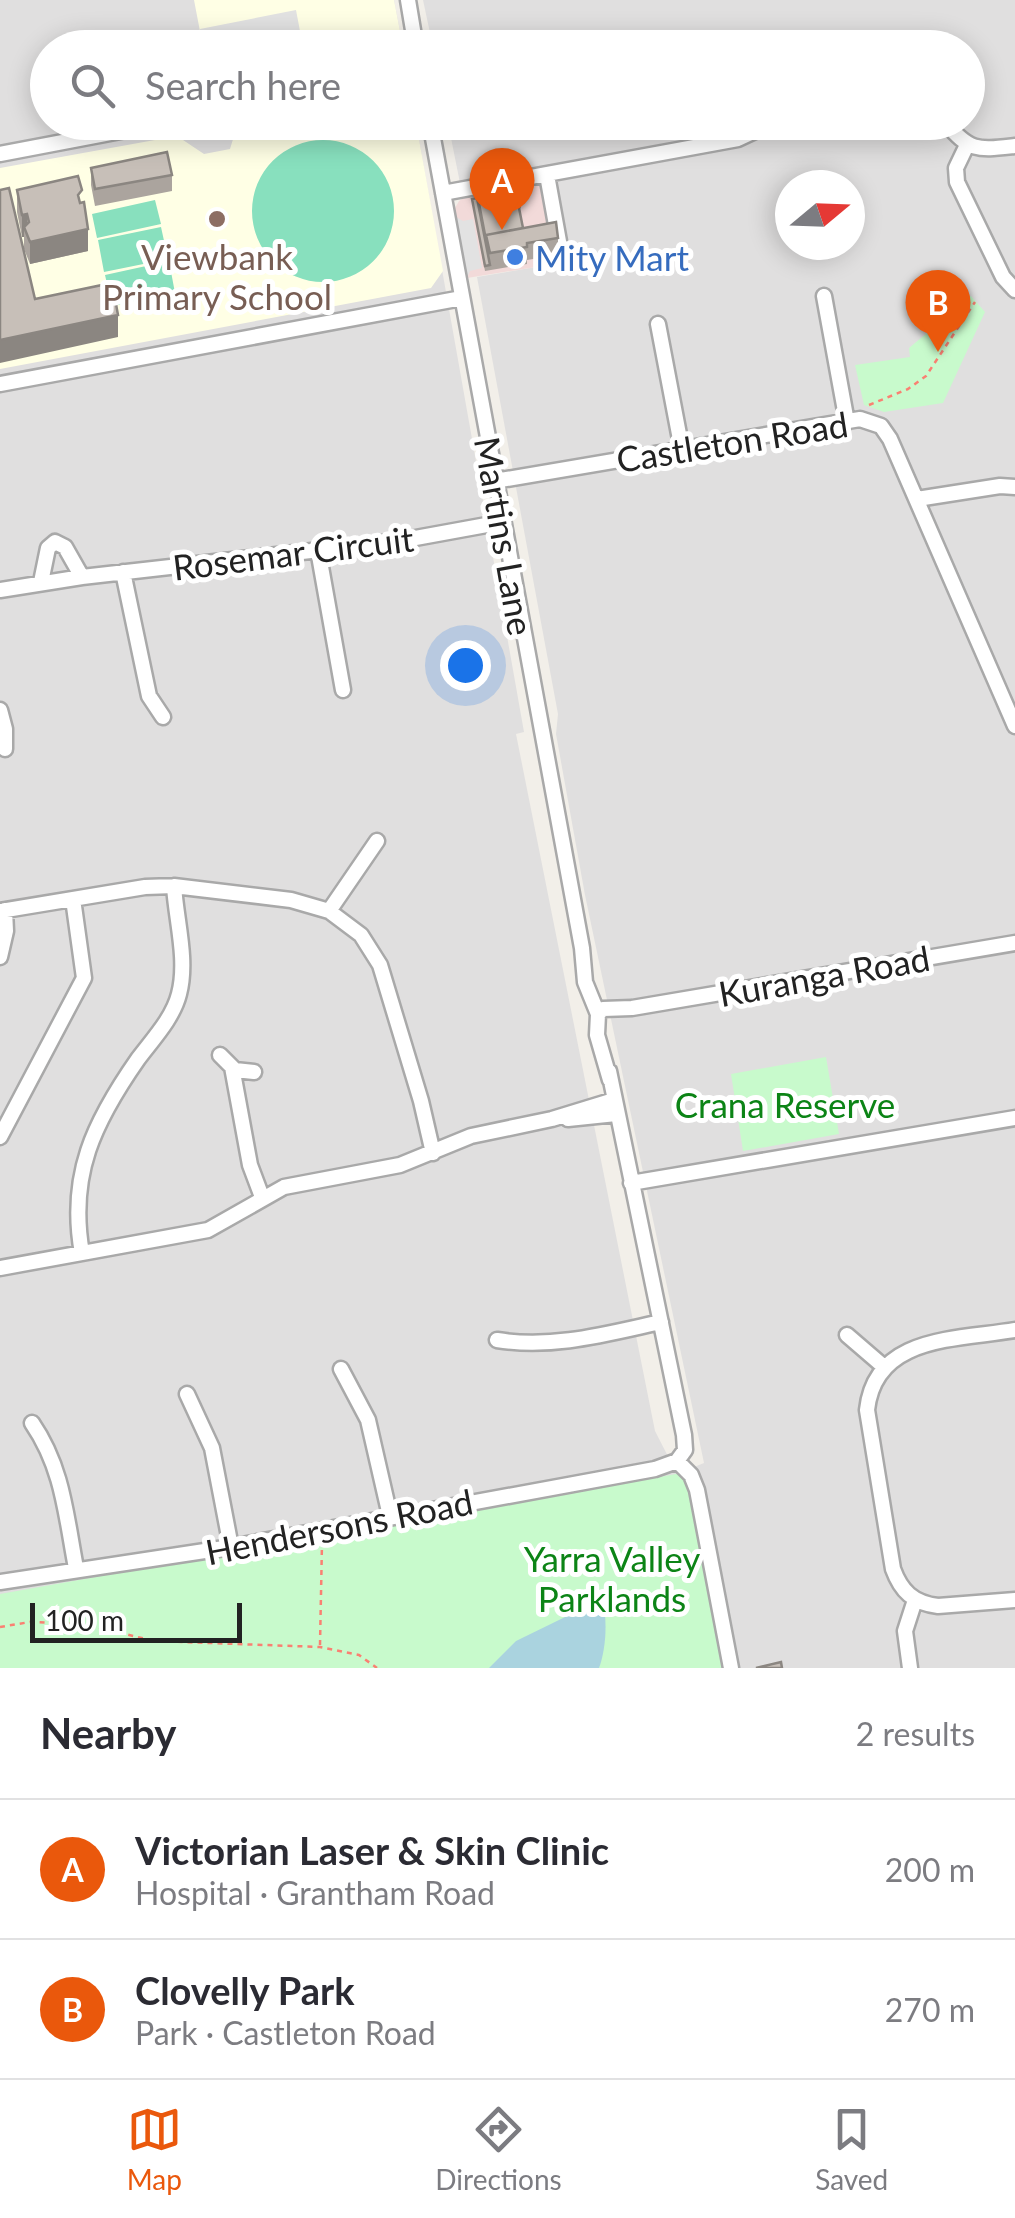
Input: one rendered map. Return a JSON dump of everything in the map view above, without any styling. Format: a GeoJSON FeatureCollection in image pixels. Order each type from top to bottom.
{"type":"FeatureCollection","features":[{"type":"Feature","properties":{"kind":"street"},"geometry":{"type":"LineString","coordinates":[[411,0],[414,30]]}},
{"type":"Feature","properties":{"kind":"street"},"geometry":{"type":"LineString","coordinates":[[0,154],[74,140]]}},
{"type":"Feature","properties":{"kind":"street","name":"Martins Lane"},"geometry":{"type":"LineString","coordinates":[[433,140],[588,994],[602,1013],[597,1035],[610,1080],[686,1443],[678,1460],[697,1490],[731,1668]]}},
{"type":"Feature","properties":{"kind":"street"},"geometry":{"type":"LineString","coordinates":[[443,193],[738,140]]}},
{"type":"Feature","properties":{"kind":"street"},"geometry":{"type":"LineString","coordinates":[[962,140],[979,150],[1015,146]]}},
{"type":"Feature","properties":{"kind":"street"},"geometry":{"type":"LineString","coordinates":[[966,145],[958,162],[958,182],[1004,278],[1015,290]]}},
{"type":"Feature","properties":{"kind":"street"},"geometry":{"type":"LineString","coordinates":[[547,176],[562,258]]}},
{"type":"Feature","properties":{"kind":"street"},"geometry":{"type":"LineString","coordinates":[[824,296],[847,422]]}},
{"type":"Feature","properties":{"kind":"street"},"geometry":{"type":"LineString","coordinates":[[0,384],[462,298]]}},
{"type":"Feature","properties":{"kind":"street"},"geometry":{"type":"LineString","coordinates":[[658,324],[682,450]]}},
{"type":"Feature","properties":{"kind":"street","name":"Castleton Road"},"geometry":{"type":"LineString","coordinates":[[495,481],[847,422],[868,420],[881,426],[917,499],[1015,726]]}},
{"type":"Feature","properties":{"kind":"street"},"geometry":{"type":"LineString","coordinates":[[917,499],[1015,487]]}},
{"type":"Feature","properties":{"kind":"street","name":"Rosemar Circuit"},"geometry":{"type":"LineString","coordinates":[[0,590],[40,582],[398,541],[502,522]]}},
{"type":"Feature","properties":{"kind":"street"},"geometry":{"type":"LineString","coordinates":[[40,582],[48,548],[55,542],[66,547],[82,577]]}},
{"type":"Feature","properties":{"kind":"street"},"geometry":{"type":"LineString","coordinates":[[318,550],[343,690]]}},
{"type":"Feature","properties":{"kind":"street"},"geometry":{"type":"LineString","coordinates":[[124,572],[149,696],[163,717]]}},
{"type":"Feature","properties":{"kind":"street"},"geometry":{"type":"LineString","coordinates":[[0,710],[5,728],[4,749]]}},
{"type":"Feature","properties":{"kind":"street"},"geometry":{"type":"LineString","coordinates":[[330,911],[377,841]]}},
{"type":"Feature","properties":{"kind":"street"},"geometry":{"type":"LineString","coordinates":[[82,1253],[76,1203],[86,1156],[118,1090],[171,1013],[178,996],[182,963],[174,886]]}},
{"type":"Feature","properties":{"kind":"street"},"geometry":{"type":"LineString","coordinates":[[0,957],[6,930],[3,911],[145,887],[174,886],[304,902],[330,911],[361,934],[380,964],[437,1151]]}},
{"type":"Feature","properties":{"kind":"street"},"geometry":{"type":"LineString","coordinates":[[0,1137],[84,978],[73,899]]}},
{"type":"Feature","properties":{"kind":"street","name":"Kuranga Road"},"geometry":{"type":"LineString","coordinates":[[602,1013],[1015,943]]}},
{"type":"Feature","properties":{"kind":"street"},"geometry":{"type":"LineString","coordinates":[[254,1072],[226,1061],[250,1165],[262,1197]]}},
{"type":"Feature","properties":{"kind":"street"},"geometry":{"type":"LineString","coordinates":[[0,1268],[208,1230],[262,1197],[294,1184],[400,1164],[492,1130],[615,1107]]}},
{"type":"Feature","properties":{"kind":"street"},"geometry":{"type":"LineString","coordinates":[[631,1182],[1015,1118]]}},
{"type":"Feature","properties":{"kind":"street"},"geometry":{"type":"LineString","coordinates":[[497,1340],[556,1343],[661,1322]]}},
{"type":"Feature","properties":{"kind":"street"},"geometry":{"type":"LineString","coordinates":[[1015,1330],[908,1350],[883,1366],[868,1397],[893,1569],[905,1592],[915,1600],[938,1606],[1015,1600]]}},
{"type":"Feature","properties":{"kind":"street"},"geometry":{"type":"LineString","coordinates":[[847,1335],[883,1366]]}},
{"type":"Feature","properties":{"kind":"street"},"geometry":{"type":"LineString","coordinates":[[341,1369],[368,1420],[390,1516]]}},
{"type":"Feature","properties":{"kind":"street"},"geometry":{"type":"LineString","coordinates":[[188,1394],[212,1448],[231,1547]]}},
{"type":"Feature","properties":{"kind":"street"},"geometry":{"type":"LineString","coordinates":[[32,1423],[46,1444],[62,1483],[76,1568]]}},
{"type":"Feature","properties":{"kind":"street","name":"Hendersons Road"},"geometry":{"type":"LineString","coordinates":[[0,1582],[231,1547],[655,1469],[678,1460]]}},
{"type":"Feature","properties":{"kind":"street"},"geometry":{"type":"LineString","coordinates":[[910,1668],[905,1632],[915,1600]]}},
{"type":"Feature","properties":{"kind":"path"},"geometry":{"type":"LineString","coordinates":[[866,408],[926,376],[976,302]]}},
{"type":"Feature","properties":{"kind":"path"},"geometry":{"type":"LineString","coordinates":[[320,1647],[323,1529]]}},
{"type":"Feature","properties":{"kind":"path"},"geometry":{"type":"LineString","coordinates":[[0,1627],[30,1622],[84,1624],[154,1641],[320,1647],[359,1655],[377,1668]]}},
{"type":"Feature","properties":{"kind":"shaded area"},"geometry":{"type":"Polygon","coordinates":[[[0,0],[394,0],[400,30],[30,30],[30,140],[419,140],[524,732],[516,734],[655,1431],[677,1474],[704,1463],[585,895],[556,734],[558,714],[477,277],[566,262],[552,182],[463,198],[451,140],[985,140],[985,30],[429,30],[423,0],[1015,0],[1015,1668],[723,1668],[690,1489],[0,1595],[0,0]]]}},
{"type":"Feature","properties":{"kind":"shaded area"},"geometry":{"type":"Polygon","coordinates":[[[194,0],[394,0],[400,30],[200,30],[194,0]]]}},
{"type":"Feature","properties":{"kind":"shaded area"},"geometry":{"type":"Polygon","coordinates":[[[296,10],[300,30],[200,30],[296,10]]]}},
{"type":"Feature","properties":{"kind":"shaded area","name":"Viewbank Primary School"},"geometry":{"type":"Polygon","coordinates":[[[155,140],[183,140],[204,154],[230,149],[233,140],[419,140],[443,271],[431,288],[0,369],[0,168],[155,140]]]}},
{"type":"Feature","properties":{"kind":"shaded area"},"geometry":{"type":"Polygon","coordinates":[[[552,181],[567,262],[467,278],[455,208],[459,201],[467,196],[552,181]]]}},
{"type":"Feature","properties":{"kind":"shaded area"},"geometry":{"type":"Polygon","coordinates":[[[456,217],[463,221],[473,219],[482,268],[470,271],[467,278],[456,217]]]}},
{"type":"Feature","properties":{"kind":"green space"},"geometry":{"type":"Polygon","coordinates":[[[323,140],[350,145],[373,161],[389,184],[394,211],[389,238],[373,261],[350,277],[323,282],[296,277],[273,261],[257,238],[252,211],[257,184],[273,161],[296,145],[323,140]]]}},
{"type":"Feature","properties":{"kind":"green space"},"geometry":{"type":"Polygon","coordinates":[[[155,200],[161,224],[97,238],[92,214],[155,200]]]}},
{"type":"Feature","properties":{"kind":"green space"},"geometry":{"type":"Polygon","coordinates":[[[161,227],[168,259],[104,272],[98,240],[161,227]]]}},
{"type":"Feature","properties":{"kind":"green space"},"geometry":{"type":"Polygon","coordinates":[[[169,261],[175,293],[112,306],[105,275],[169,261]]]}},
{"type":"Feature","properties":{"kind":"green space"},"geometry":{"type":"Polygon","coordinates":[[[971,296],[985,312],[943,403],[884,412],[864,405],[855,365],[910,357],[909,348],[971,296]]]}},
{"type":"Feature","properties":{"kind":"green space","name":"Crana Reserve"},"geometry":{"type":"Polygon","coordinates":[[[826,1057],[839,1134],[743,1151],[731,1074],[826,1057]]]}},
{"type":"Feature","properties":{"kind":"green space","name":"Yarra Valley Parklands"},"geometry":{"type":"Polygon","coordinates":[[[682,1475],[690,1489],[723,1668],[0,1668],[0,1594],[682,1475]]]}},
{"type":"Feature","properties":{"kind":"water"},"geometry":{"type":"Polygon","coordinates":[[[602,1599],[605,1634],[599,1668],[489,1668],[516,1641],[602,1599]]]}},
{"type":"Feature","properties":{"kind":"building"},"geometry":{"type":"Polygon","coordinates":[[[167,152],[172,175],[95,189],[91,168],[167,152]]]}},
{"type":"Feature","properties":{"kind":"building"},"geometry":{"type":"Polygon","coordinates":[[[78,176],[82,190],[78,195],[80,203],[84,202],[88,229],[30,242],[24,227],[29,222],[27,214],[22,215],[17,190],[78,176]]]}},
{"type":"Feature","properties":{"kind":"building"},"geometry":{"type":"Polygon","coordinates":[[[519,186],[521,197],[517,198],[523,228],[486,235],[486,240],[477,193],[519,186]]]}},
{"type":"Feature","properties":{"kind":"building"},"geometry":{"type":"Polygon","coordinates":[[[9,188],[35,299],[107,284],[114,293],[118,315],[0,340],[0,190],[9,188]]]}},
{"type":"Feature","properties":{"kind":"building"},"geometry":{"type":"Polygon","coordinates":[[[477,198],[490,265],[485,266],[472,199],[477,198]]]}},
{"type":"Feature","properties":{"kind":"building"},"geometry":{"type":"Polygon","coordinates":[[[556,222],[558,238],[490,253],[486,235],[556,222]]]}},
{"type":"Feature","properties":{"kind":"building"},"geometry":{"type":"Polygon","coordinates":[[[781,1662],[782,1668],[756,1668],[781,1662]]]}},
{"type":"Feature","properties":{"kind":"place","name":"Viewbank Primary School"},"geometry":{"type":"Point","coordinates":[217,219]}},
{"type":"Feature","properties":{"kind":"place","name":"Victorian Laser & Skin Clinic"},"geometry":{"type":"Point","coordinates":[502,230]}},
{"type":"Feature","properties":{"kind":"place","name":"Mity Mart"},"geometry":{"type":"Point","coordinates":[515,257]}},
{"type":"Feature","properties":{"kind":"place","name":"Clovelly Park"},"geometry":{"type":"Point","coordinates":[938,352]}}]}
